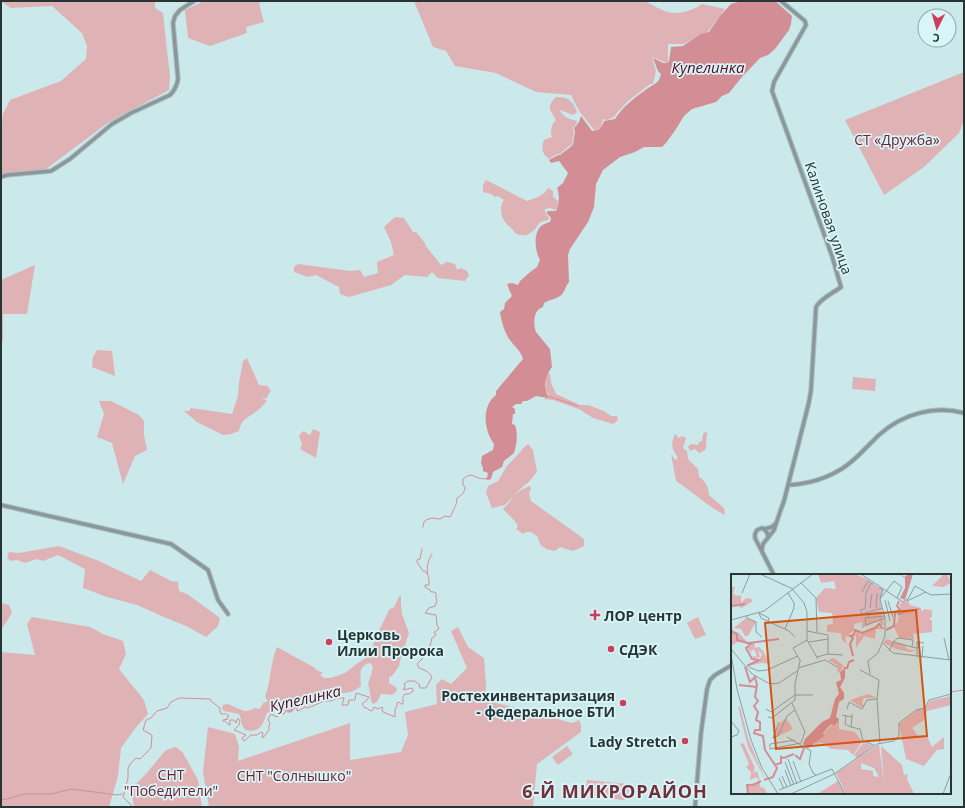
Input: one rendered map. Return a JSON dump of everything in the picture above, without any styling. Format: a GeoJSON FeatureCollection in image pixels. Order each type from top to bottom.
{"type":"FeatureCollection","features":[{"type":"Feature","properties":{"kind":"street"},"geometry":{"type":"LineString","coordinates":[[1,177],[7,175],[51,171],[70,159],[112,124],[131,113],[170,95],[177,86],[178,79],[173,23],[175,16],[180,10],[194,1]]}},
{"type":"Feature","properties":{"kind":"street","name":"Калиновая улица"},"geometry":{"type":"LineString","coordinates":[[762,549],[763,544],[774,530],[784,501],[810,400],[816,307],[822,300],[841,287],[832,256],[772,91],[774,82],[806,25],[805,22],[781,1]]}},
{"type":"Feature","properties":{"kind":"street"},"geometry":{"type":"LineString","coordinates":[[788,485],[808,483],[836,472],[857,457],[884,431],[900,420],[909,416],[934,410],[964,413]]}},
{"type":"Feature","properties":{"kind":"street"},"geometry":{"type":"LineString","coordinates":[[1,505],[171,544],[208,570],[218,600],[228,614]]}},
{"type":"Feature","properties":{"kind":"street"},"geometry":{"type":"LineString","coordinates":[[774,574],[755,534],[760,528],[764,529],[772,527],[777,521]]}},
{"type":"Feature","properties":{"kind":"street"},"geometry":{"type":"LineString","coordinates":[[756,539],[762,542],[767,539],[768,533],[764,529]]}},
{"type":"Feature","properties":{"kind":"street"},"geometry":{"type":"LineString","coordinates":[[695,807],[701,733],[707,689],[710,680],[715,675],[731,666]]}},
{"type":"Feature","properties":{"kind":"green space"},"geometry":{"type":"Polygon","coordinates":[[[1,1],[155,1],[155,8],[163,13],[170,77],[169,90],[109,122],[46,169],[1,175],[1,132],[3,114],[10,100],[61,81],[86,59],[87,46],[82,33],[52,6],[11,8],[1,1]]]}},
{"type":"Feature","properties":{"kind":"green space"},"geometry":{"type":"Polygon","coordinates":[[[204,1],[261,1],[259,4],[264,22],[246,27],[247,33],[210,46],[188,38],[185,10],[204,1]]]}},
{"type":"Feature","properties":{"kind":"green space"},"geometry":{"type":"Polygon","coordinates":[[[414,1],[645,1],[672,13],[686,11],[702,4],[725,9],[706,34],[701,34],[684,44],[668,44],[667,63],[652,57],[656,71],[653,84],[650,84],[627,102],[614,117],[607,120],[603,119],[601,127],[595,131],[579,111],[571,95],[536,92],[496,73],[455,66],[446,51],[433,47],[414,1]]]}},
{"type":"Feature","properties":{"kind":"green space","name":"СТ «Дружба»"},"geometry":{"type":"Polygon","coordinates":[[[964,72],[964,120],[959,133],[924,167],[884,195],[845,120],[964,72]]]}},
{"type":"Feature","properties":{"kind":"green space"},"geometry":{"type":"Polygon","coordinates":[[[556,97],[564,98],[572,102],[577,112],[573,115],[560,110],[567,117],[577,121],[573,128],[574,133],[572,145],[560,154],[557,154],[549,159],[543,151],[543,146],[544,140],[552,137],[551,128],[556,120],[550,106],[556,97]]]}},
{"type":"Feature","properties":{"kind":"green space"},"geometry":{"type":"Polygon","coordinates":[[[486,180],[527,201],[542,195],[548,188],[553,191],[553,197],[558,201],[557,207],[555,210],[550,208],[545,209],[545,212],[549,218],[548,220],[540,222],[531,233],[528,235],[517,234],[506,223],[501,213],[501,207],[504,200],[498,196],[495,197],[491,194],[483,192],[483,185],[486,180]]]}},
{"type":"Feature","properties":{"kind":"green space"},"geometry":{"type":"Polygon","coordinates":[[[395,217],[404,218],[413,232],[416,232],[441,265],[447,262],[455,264],[457,270],[461,268],[467,271],[469,275],[465,281],[438,278],[432,272],[427,277],[405,275],[391,285],[349,297],[340,294],[339,287],[316,275],[308,277],[294,272],[294,267],[298,264],[350,271],[360,270],[364,277],[378,273],[377,262],[394,255],[391,242],[384,227],[395,217]]]}},
{"type":"Feature","properties":{"kind":"green space"},"geometry":{"type":"Polygon","coordinates":[[[35,265],[27,314],[3,314],[3,340],[1,341],[1,280],[35,265]]]}},
{"type":"Feature","properties":{"kind":"green space"},"geometry":{"type":"Polygon","coordinates":[[[97,350],[112,351],[115,376],[92,367],[93,357],[97,350]]]}},
{"type":"Feature","properties":{"kind":"green space"},"geometry":{"type":"Polygon","coordinates":[[[247,358],[259,385],[267,386],[271,390],[266,399],[261,398],[267,401],[244,420],[239,431],[223,435],[197,422],[184,411],[189,411],[191,408],[232,414],[238,396],[243,361],[247,358]]]}},
{"type":"Feature","properties":{"kind":"green space"},"geometry":{"type":"Polygon","coordinates":[[[550,373],[551,383],[556,394],[580,405],[588,405],[604,411],[611,416],[617,416],[618,420],[613,424],[593,418],[579,409],[553,400],[544,399],[549,396],[546,390],[546,376],[550,373]]]}},
{"type":"Feature","properties":{"kind":"green space"},"geometry":{"type":"Polygon","coordinates":[[[853,377],[876,379],[875,391],[852,389],[853,377]]]}},
{"type":"Feature","properties":{"kind":"green space"},"geometry":{"type":"Polygon","coordinates":[[[99,401],[111,401],[139,415],[144,421],[144,435],[147,450],[135,456],[123,484],[112,443],[97,437],[104,414],[99,401]]]}},
{"type":"Feature","properties":{"kind":"green space"},"geometry":{"type":"Polygon","coordinates":[[[313,429],[320,432],[316,458],[300,449],[302,444],[299,436],[303,431],[310,435],[313,429]]]}},
{"type":"Feature","properties":{"kind":"green space"},"geometry":{"type":"Polygon","coordinates":[[[707,431],[705,450],[699,453],[695,449],[690,451],[688,447],[691,444],[698,445],[699,442],[702,441],[703,434],[707,431]]]}},
{"type":"Feature","properties":{"kind":"green space"},"geometry":{"type":"Polygon","coordinates":[[[675,434],[679,438],[682,436],[686,438],[683,448],[687,451],[688,459],[698,469],[699,477],[706,484],[709,495],[724,508],[725,515],[676,481],[671,454],[675,460],[678,458],[672,447],[675,434]]]}},
{"type":"Feature","properties":{"kind":"green space"},"geometry":{"type":"Polygon","coordinates":[[[528,444],[533,450],[537,472],[527,484],[505,505],[492,508],[486,493],[488,486],[498,481],[507,466],[528,444]]]}},
{"type":"Feature","properties":{"kind":"green space"},"geometry":{"type":"Polygon","coordinates":[[[530,486],[531,489],[529,493],[531,501],[584,539],[584,546],[573,551],[560,547],[555,551],[546,549],[541,546],[537,536],[531,532],[526,532],[523,534],[516,529],[518,526],[503,509],[514,495],[530,486]]]}},
{"type":"Feature","properties":{"kind":"green space"},"geometry":{"type":"Polygon","coordinates":[[[59,546],[99,561],[141,581],[150,570],[171,581],[178,582],[179,591],[187,594],[220,618],[218,626],[206,637],[186,626],[137,605],[107,597],[83,588],[85,569],[58,555],[43,561],[37,559],[25,563],[17,560],[11,561],[7,558],[9,552],[19,553],[59,546]]]}},
{"type":"Feature","properties":{"kind":"green space"},"geometry":{"type":"Polygon","coordinates":[[[400,595],[402,614],[409,633],[399,666],[392,676],[389,677],[389,683],[397,688],[396,692],[392,695],[381,694],[377,702],[373,704],[371,701],[368,683],[373,667],[370,663],[363,666],[361,669],[361,686],[357,689],[350,692],[328,695],[312,704],[298,707],[289,713],[284,710],[278,710],[267,713],[260,728],[254,730],[245,730],[239,714],[224,711],[222,708],[223,705],[228,704],[244,711],[248,711],[255,708],[260,709],[263,703],[268,701],[265,697],[277,647],[323,673],[320,675],[324,678],[331,678],[345,673],[369,656],[389,610],[394,607],[400,595]]]}},
{"type":"Feature","properties":{"kind":"green space"},"geometry":{"type":"Polygon","coordinates":[[[1,603],[9,605],[12,613],[3,627],[1,627],[1,603]]]}},
{"type":"Feature","properties":{"kind":"green space"},"geometry":{"type":"Polygon","coordinates":[[[32,617],[90,627],[103,634],[123,641],[126,654],[119,669],[144,700],[148,714],[121,748],[118,776],[109,807],[1,807],[1,652],[35,655],[27,624],[32,617]]]}},
{"type":"Feature","properties":{"kind":"green space"},"geometry":{"type":"Polygon","coordinates":[[[698,617],[706,635],[695,639],[687,623],[698,617]]]}},
{"type":"Feature","properties":{"kind":"green space","name":"СНТ \"Солнышко\""},"geometry":{"type":"Polygon","coordinates":[[[458,627],[468,647],[484,658],[486,683],[485,700],[572,723],[579,720],[581,732],[537,764],[533,807],[209,807],[203,772],[208,727],[235,734],[239,747],[238,761],[350,723],[350,760],[401,752],[408,735],[405,712],[437,704],[436,685],[442,679],[451,684],[467,668],[451,631],[458,627]]]}},
{"type":"Feature","properties":{"kind":"green space"},"geometry":{"type":"Polygon","coordinates":[[[567,746],[573,754],[558,765],[552,757],[567,746]]]}},
{"type":"Feature","properties":{"kind":"green space","name":"СНТ \"Победители\""},"geometry":{"type":"Polygon","coordinates":[[[176,747],[183,753],[198,780],[202,807],[134,807],[131,789],[165,751],[176,747]]]}},
{"type":"Feature","properties":{"kind":"green space"},"geometry":{"type":"Polygon","coordinates":[[[587,780],[627,784],[629,788],[627,798],[624,800],[585,796],[587,780]]]}},
{"type":"Feature","properties":{"kind":"water","name":"Купелинка"},"geometry":{"type":"Polygon","coordinates":[[[739,1],[775,1],[792,16],[789,30],[775,49],[768,55],[760,58],[729,93],[722,96],[716,102],[692,109],[684,116],[662,147],[644,147],[620,157],[603,170],[596,184],[594,207],[588,222],[570,249],[568,255],[569,282],[562,295],[544,303],[543,307],[537,311],[535,318],[534,325],[536,332],[550,349],[552,367],[546,377],[545,385],[548,398],[536,396],[512,407],[515,409],[515,414],[513,414],[512,424],[515,425],[517,435],[514,453],[504,461],[502,467],[493,472],[491,479],[488,480],[482,478],[487,478],[488,473],[483,471],[481,463],[482,456],[493,450],[494,444],[486,426],[486,412],[488,406],[496,395],[496,391],[523,359],[519,351],[508,337],[501,319],[500,312],[504,309],[505,303],[512,296],[507,284],[512,283],[518,285],[520,281],[537,267],[540,260],[536,247],[538,229],[544,224],[550,222],[551,218],[546,212],[556,211],[559,200],[557,188],[563,183],[568,173],[559,161],[551,163],[549,160],[560,155],[573,145],[575,132],[574,128],[579,122],[581,116],[592,131],[600,128],[604,121],[615,119],[630,102],[659,80],[661,74],[658,71],[653,58],[663,63],[667,63],[669,61],[671,47],[683,46],[701,34],[709,32],[719,17],[731,4],[739,1]]]}},
{"type":"Feature","properties":{"kind":"waterway"},"geometry":{"type":"LineString","coordinates":[[548,396],[578,406]]}},
{"type":"Feature","properties":{"kind":"waterway","name":"Купелинка"},"geometry":{"type":"LineString","coordinates":[[423,527],[426,520],[432,518],[440,519],[445,516],[451,516],[456,505],[457,498],[464,491],[465,487],[463,485],[463,479],[469,475],[483,479]]}},
{"type":"Feature","properties":{"kind":"waterway","name":"Купелинка"},"geometry":{"type":"LineString","coordinates":[[422,549],[420,559],[417,560],[417,562],[427,574]]}},
{"type":"Feature","properties":{"kind":"waterway","name":"Купелинка"},"geometry":{"type":"LineString","coordinates":[[131,807],[132,806],[123,797],[128,778],[128,769],[130,764],[136,758],[140,759],[151,748],[152,735],[143,730],[146,720],[151,718],[157,711],[167,708],[171,702],[179,698],[210,699],[220,708],[221,714],[226,714],[229,716],[227,717],[228,719],[223,721],[230,725],[230,720],[234,720],[236,723],[238,718],[240,721],[239,725],[234,730],[246,735],[242,738],[244,741],[251,735],[257,735],[261,732],[263,733],[263,738],[269,730],[270,723],[268,720],[271,714],[277,717],[278,713],[284,714],[287,710],[291,712],[292,708],[295,707],[297,708],[297,711],[305,707],[308,708],[324,701],[331,701],[337,698],[344,698],[342,705],[348,705],[349,700],[355,700],[356,693],[369,697],[362,704],[365,708],[372,711],[374,707],[378,709],[382,707],[383,712],[395,717],[397,703],[399,702],[403,704],[404,695],[413,691],[411,688],[403,690],[405,687],[404,684],[408,681],[415,681],[420,685],[420,688],[426,688],[432,677],[427,671],[419,668],[417,664],[423,658],[421,653],[424,650],[421,648],[428,648],[430,646],[432,638],[436,635],[434,632],[439,629],[436,615],[425,613],[429,608],[435,606],[437,601],[436,593],[431,592],[425,587],[425,585],[429,585],[427,567],[432,554]]}},
{"type":"Feature","properties":{"kind":"waterway"},"geometry":{"type":"LineString","coordinates":[[951,692],[964,690]]}},
{"type":"Feature","properties":{"kind":"waterway"},"geometry":{"type":"LineString","coordinates":[[1,800],[24,794],[51,794],[72,789],[117,795],[122,794]]}},
{"type":"Feature","properties":{"kind":"place","name":"ЛОР центр"},"geometry":{"type":"Point","coordinates":[595,615]}},
{"type":"Feature","properties":{"kind":"place","name":"Церковь Илии Пророка"},"geometry":{"type":"Point","coordinates":[329,642]}},
{"type":"Feature","properties":{"kind":"place","name":"СДЭК"},"geometry":{"type":"Point","coordinates":[611,649]}},
{"type":"Feature","properties":{"kind":"place","name":"Ростехинвентаризация - федеральное БТИ"},"geometry":{"type":"Point","coordinates":[623,703]}},
{"type":"Feature","properties":{"kind":"place","name":"Lady Stretch"},"geometry":{"type":"Point","coordinates":[685,741]}},
{"type":"Feature","properties":{"kind":"district","name":"6-Й МИКРОРАЙОН"},"geometry":{"type":"Point","coordinates":[615,791]}}]}
